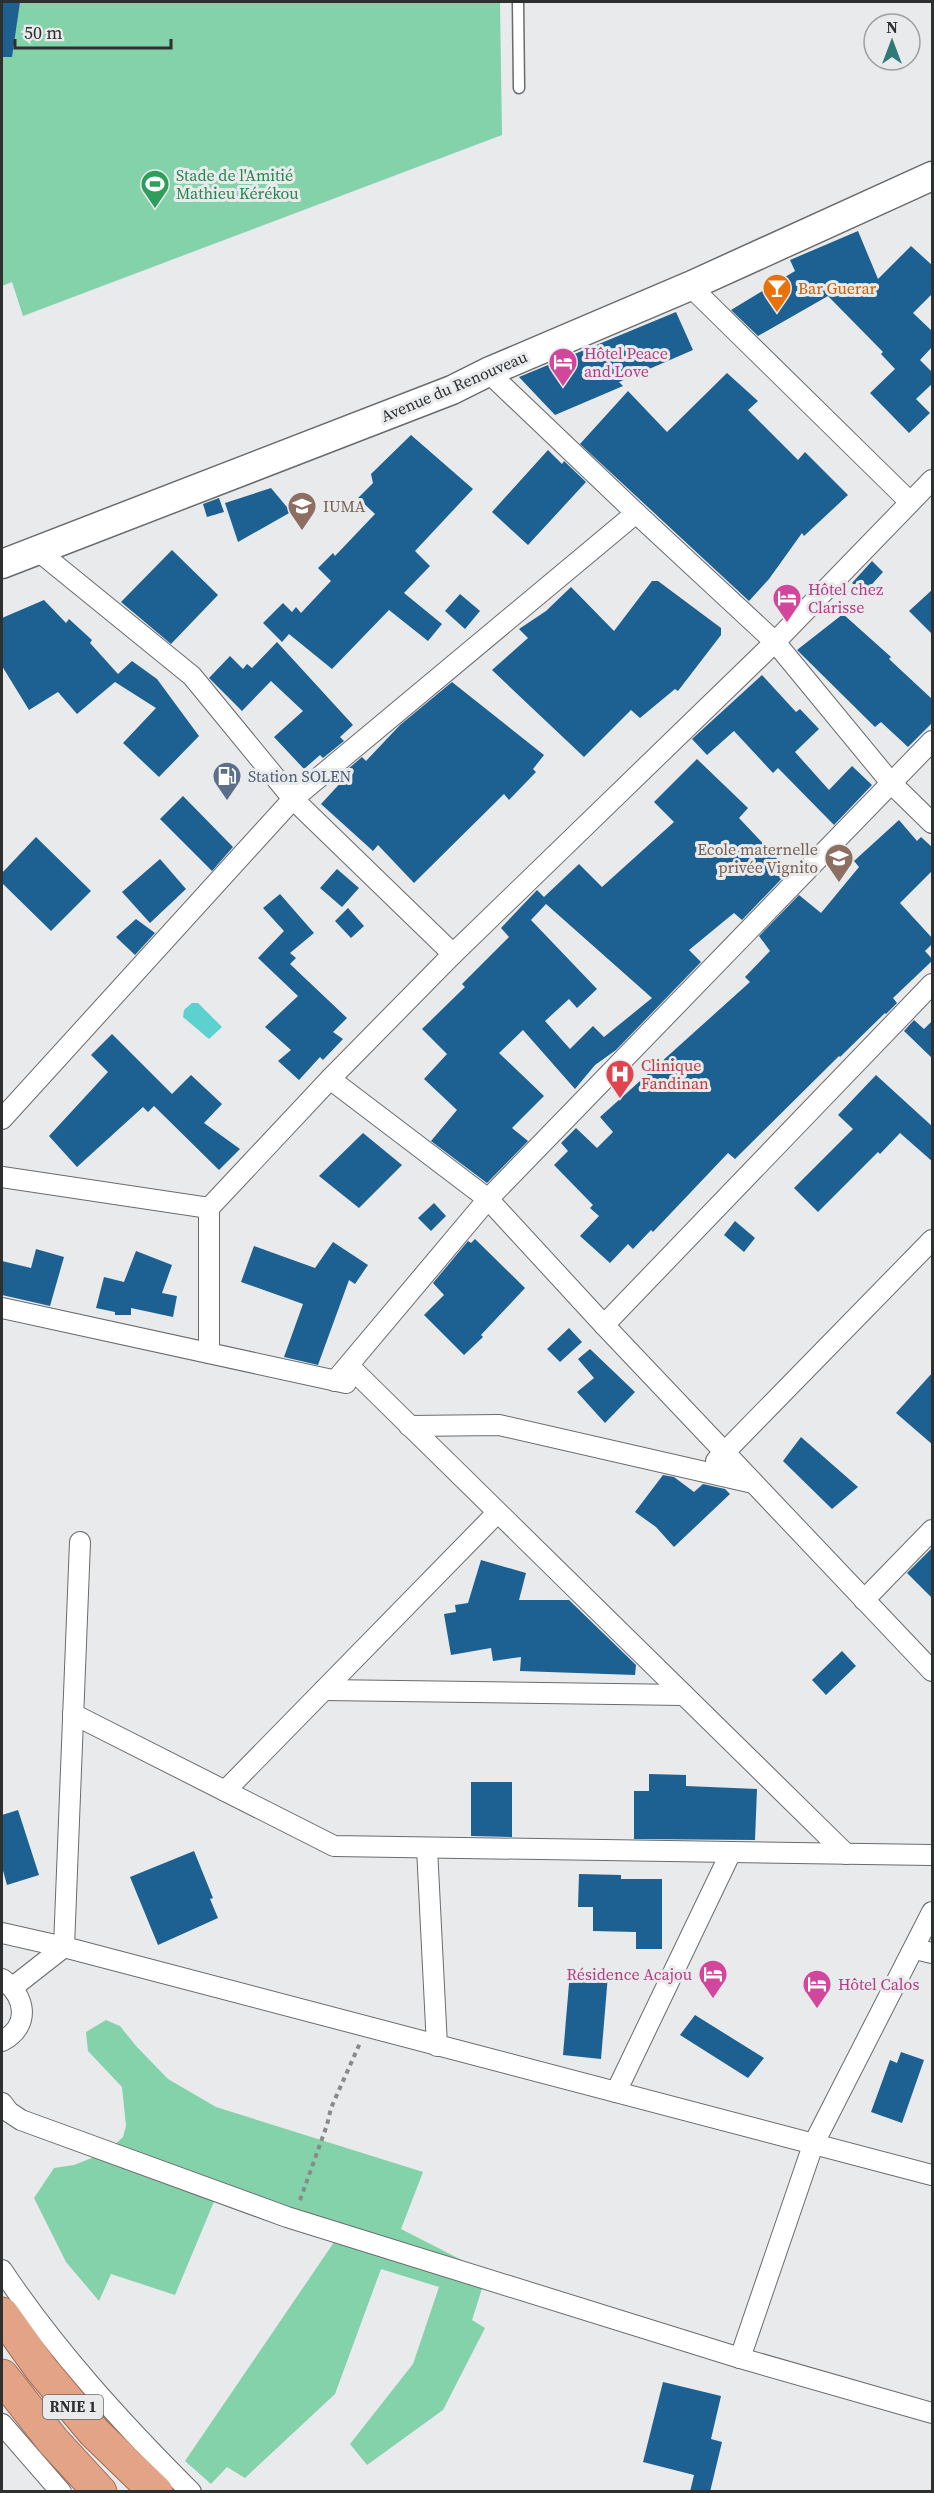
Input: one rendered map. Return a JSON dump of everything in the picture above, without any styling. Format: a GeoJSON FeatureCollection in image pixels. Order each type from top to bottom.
{"type":"FeatureCollection","features":[{"type":"Feature","properties":{"kind":"highway","name":"RNIE 1"},"geometry":{"type":"LineString","coordinates":[[2,2314],[42,2370],[93,2432],[156,2492]]}},
{"type":"Feature","properties":{"kind":"highway","name":"RNIE 1"},"geometry":{"type":"LineString","coordinates":[[2,2376],[53,2441],[100,2492]]}},
{"type":"Feature","properties":{"kind":"main road","name":"Avenue du Renouveau"},"geometry":{"type":"LineString","coordinates":[[2,564],[452,390],[488,372],[690,286],[933,176]]}},
{"type":"Feature","properties":{"kind":"street"},"geometry":{"type":"LineString","coordinates":[[690,286],[910,502]]}},
{"type":"Feature","properties":{"kind":"street"},"geometry":{"type":"LineString","coordinates":[[488,372],[775,642],[892,784],[933,823]]}},
{"type":"Feature","properties":{"kind":"street"},"geometry":{"type":"LineString","coordinates":[[209,1353],[209,1208],[330,1079],[453,954],[775,642],[933,480]]}},
{"type":"Feature","properties":{"kind":"street"},"geometry":{"type":"LineString","coordinates":[[2,1119],[293,799],[636,513]]}},
{"type":"Feature","properties":{"kind":"street"},"geometry":{"type":"LineString","coordinates":[[37,550],[192,676],[293,799],[453,954]]}},
{"type":"Feature","properties":{"kind":"street"},"geometry":{"type":"LineString","coordinates":[[335,1381],[488,1199],[933,741]]}},
{"type":"Feature","properties":{"kind":"street"},"geometry":{"type":"LineString","coordinates":[[604,1325],[933,984]]}},
{"type":"Feature","properties":{"kind":"street"},"geometry":{"type":"LineString","coordinates":[[330,1079],[488,1199],[604,1325],[933,1671]]}},
{"type":"Feature","properties":{"kind":"street"},"geometry":{"type":"LineString","coordinates":[[2,1177],[209,1208]]}},
{"type":"Feature","properties":{"kind":"street"},"geometry":{"type":"LineString","coordinates":[[706,1473],[933,1240]]}},
{"type":"Feature","properties":{"kind":"street"},"geometry":{"type":"LineString","coordinates":[[2,1308],[372,1389]]}},
{"type":"Feature","properties":{"kind":"street"},"geometry":{"type":"LineString","coordinates":[[349,1366],[846,1854]]}},
{"type":"Feature","properties":{"kind":"street"},"geometry":{"type":"LineString","coordinates":[[409,1426],[499,1425],[753,1483]]}},
{"type":"Feature","properties":{"kind":"street"},"geometry":{"type":"LineString","coordinates":[[225,1791],[497,1513]]}},
{"type":"Feature","properties":{"kind":"street"},"geometry":{"type":"LineString","coordinates":[[864,1600],[933,1530]]}},
{"type":"Feature","properties":{"kind":"street"},"geometry":{"type":"LineString","coordinates":[[64,1947],[80,1542]]}},
{"type":"Feature","properties":{"kind":"street"},"geometry":{"type":"LineString","coordinates":[[324,1689],[684,1695]]}},
{"type":"Feature","properties":{"kind":"street"},"geometry":{"type":"LineString","coordinates":[[73,1714],[334,1846],[933,1856]]}},
{"type":"Feature","properties":{"kind":"street"},"geometry":{"type":"LineString","coordinates":[[427,1848],[437,2046]]}},
{"type":"Feature","properties":{"kind":"street"},"geometry":{"type":"LineString","coordinates":[[616,2092],[732,1852]]}},
{"type":"Feature","properties":{"kind":"street"},"geometry":{"type":"LineString","coordinates":[[741,2358],[813,2145],[924,1951],[933,1912]]}},
{"type":"Feature","properties":{"kind":"street"},"geometry":{"type":"LineString","coordinates":[[2,1933],[64,1947],[933,2175]]}},
{"type":"Feature","properties":{"kind":"street"},"geometry":{"type":"LineString","coordinates":[[2,2041],[16,2031],[22,2016],[21,2000],[7,1983],[64,1947]]}},
{"type":"Feature","properties":{"kind":"street"},"geometry":{"type":"LineString","coordinates":[[2,2103],[9,2112],[21,2120],[287,2217],[741,2358],[933,2413]]}},
{"type":"Feature","properties":{"kind":"street"},"geometry":{"type":"LineString","coordinates":[[2,2270],[28,2310],[107,2406],[191,2492]]}},
{"type":"Feature","properties":{"kind":"street"},"geometry":{"type":"LineString","coordinates":[[4,2434],[61,2492]]}},
{"type":"Feature","properties":{"kind":"lane"},"geometry":{"type":"LineString","coordinates":[[518,2],[519,88]]}},
{"type":"Feature","properties":{"kind":"path"},"geometry":{"type":"LineString","coordinates":[[287,2217],[298,2205],[304,2191],[330,2108],[367,2028]]}},
{"type":"Feature","properties":{"kind":"green space","name":"Stade de l'Amitié Mathieu Kérékou"},"geometry":{"type":"Polygon","coordinates":[[[2,2],[500,2],[502,135],[23,316],[12,282],[2,286],[2,2]]]}},
{"type":"Feature","properties":{"kind":"green space"},"geometry":{"type":"Polygon","coordinates":[[[106,2020],[120,2026],[168,2079],[216,2107],[423,2172],[401,2229],[487,2273],[472,2320],[485,2328],[443,2410],[367,2465],[350,2444],[413,2364],[439,2287],[381,2269],[335,2394],[245,2478],[227,2467],[211,2484],[185,2461],[343,2229],[218,2192],[175,2295],[111,2274],[99,2301],[66,2262],[34,2198],[54,2168],[74,2165],[107,2152],[123,2137],[126,2126],[122,2087],[88,2051],[86,2032],[106,2020]]]}},
{"type":"Feature","properties":{"kind":"water"},"geometry":{"type":"Polygon","coordinates":[[[192,1003],[198,1003],[222,1027],[209,1039],[183,1017],[184,1010],[192,1003]]]}},
{"type":"Feature","properties":{"kind":"building"},"geometry":{"type":"Polygon","coordinates":[[[2,2],[20,2],[12,57],[2,57],[2,2]]]}},
{"type":"Feature","properties":{"kind":"building"},"geometry":{"type":"Polygon","coordinates":[[[858,231],[878,279],[911,246],[933,266],[933,293],[913,313],[933,332],[933,346],[920,360],[933,373],[933,383],[916,399],[930,413],[909,433],[870,393],[895,369],[881,354],[883,352],[828,296],[758,336],[731,310],[795,271],[790,260],[858,231]]]}},
{"type":"Feature","properties":{"kind":"building"},"geometry":{"type":"Polygon","coordinates":[[[676,312],[693,350],[619,382],[623,386],[555,415],[519,377],[676,312]]]}},
{"type":"Feature","properties":{"kind":"building"},"geometry":{"type":"Polygon","coordinates":[[[727,373],[758,401],[748,410],[798,460],[805,452],[848,495],[804,536],[802,533],[769,579],[749,601],[580,444],[628,391],[667,432],[727,373]]]}},
{"type":"Feature","properties":{"kind":"building"},"geometry":{"type":"Polygon","coordinates":[[[411,435],[473,489],[415,551],[430,566],[404,593],[442,624],[428,641],[389,610],[332,669],[289,634],[282,642],[263,623],[283,603],[292,612],[296,607],[301,613],[331,581],[318,568],[333,553],[335,556],[375,514],[358,498],[373,483],[371,474],[411,435]]]}},
{"type":"Feature","properties":{"kind":"building"},"geometry":{"type":"Polygon","coordinates":[[[548,450],[562,464],[564,461],[586,482],[528,545],[492,512],[548,450]]]}},
{"type":"Feature","properties":{"kind":"building"},"geometry":{"type":"Polygon","coordinates":[[[271,488],[291,512],[238,542],[225,503],[271,488]]]}},
{"type":"Feature","properties":{"kind":"building"},"geometry":{"type":"Polygon","coordinates":[[[219,498],[224,512],[207,517],[203,504],[219,498]]]}},
{"type":"Feature","properties":{"kind":"building"},"geometry":{"type":"Polygon","coordinates":[[[172,550],[218,595],[171,644],[121,602],[172,550]]]}},
{"type":"Feature","properties":{"kind":"building"},"geometry":{"type":"Polygon","coordinates":[[[872,561],[883,572],[864,593],[852,583],[872,561]]]}},
{"type":"Feature","properties":{"kind":"building"},"geometry":{"type":"Polygon","coordinates":[[[652,581],[658,581],[721,628],[721,635],[678,691],[675,689],[640,718],[631,710],[584,757],[492,670],[528,638],[519,629],[546,611],[571,587],[614,631],[652,581]]]}},
{"type":"Feature","properties":{"kind":"building"},"geometry":{"type":"Polygon","coordinates":[[[933,589],[933,635],[909,611],[933,589]]]}},
{"type":"Feature","properties":{"kind":"building"},"geometry":{"type":"Polygon","coordinates":[[[460,594],[480,611],[465,629],[445,611],[460,594]]]}},
{"type":"Feature","properties":{"kind":"building"},"geometry":{"type":"Polygon","coordinates":[[[44,600],[66,623],[69,619],[92,640],[90,643],[118,674],[132,661],[157,679],[199,736],[159,777],[123,743],[156,708],[115,682],[77,714],[58,692],[29,710],[2,666],[2,618],[44,600]]]}},
{"type":"Feature","properties":{"kind":"building"},"geometry":{"type":"Polygon","coordinates":[[[843,614],[891,657],[889,659],[933,700],[933,722],[908,747],[881,722],[875,727],[797,650],[843,614]]]}},
{"type":"Feature","properties":{"kind":"building"},"geometry":{"type":"Polygon","coordinates":[[[277,642],[353,725],[340,737],[344,741],[323,758],[320,755],[304,769],[274,737],[303,711],[271,681],[242,711],[209,678],[230,656],[243,669],[247,664],[252,668],[277,642]]]}},
{"type":"Feature","properties":{"kind":"building"},"geometry":{"type":"Polygon","coordinates":[[[762,675],[796,712],[800,709],[819,729],[795,752],[829,790],[852,766],[872,785],[834,825],[778,768],[773,773],[734,731],[707,755],[692,739],[762,675]]]}},
{"type":"Feature","properties":{"kind":"building"},"geometry":{"type":"Polygon","coordinates":[[[452,682],[544,755],[533,769],[536,772],[509,800],[504,794],[414,883],[378,845],[373,851],[321,804],[345,778],[341,775],[362,757],[366,761],[400,725],[452,682]]]}},
{"type":"Feature","properties":{"kind":"building"},"geometry":{"type":"Polygon","coordinates":[[[697,759],[748,808],[739,818],[789,871],[742,920],[734,913],[689,950],[701,962],[616,1050],[595,1065],[575,1089],[523,1030],[499,1053],[544,1096],[512,1128],[528,1141],[487,1183],[431,1141],[457,1110],[424,1079],[447,1054],[422,1029],[465,987],[462,984],[509,937],[501,928],[537,890],[544,897],[579,864],[602,887],[674,822],[654,802],[697,759]],[[546,904],[531,920],[597,989],[577,1008],[569,999],[545,1021],[570,1049],[593,1026],[604,1037],[652,998],[546,904]]]}},
{"type":"Feature","properties":{"kind":"building"},"geometry":{"type":"Polygon","coordinates":[[[183,796],[233,847],[212,871],[160,819],[183,796]]]}},
{"type":"Feature","properties":{"kind":"building"},"geometry":{"type":"Polygon","coordinates":[[[899,820],[917,841],[921,837],[933,848],[933,870],[900,903],[933,939],[933,943],[925,951],[933,960],[893,998],[897,1003],[839,1056],[735,1159],[728,1153],[653,1232],[651,1230],[633,1249],[628,1244],[610,1263],[580,1236],[599,1216],[590,1208],[593,1205],[554,1165],[568,1151],[561,1143],[576,1128],[597,1148],[613,1132],[600,1117],[750,982],[745,977],[770,951],[759,936],[799,895],[821,913],[859,867],[854,861],[899,820]]]}},
{"type":"Feature","properties":{"kind":"building"},"geometry":{"type":"Polygon","coordinates":[[[36,837],[91,891],[51,931],[2,883],[2,873],[36,837]]]}},
{"type":"Feature","properties":{"kind":"building"},"geometry":{"type":"Polygon","coordinates":[[[160,859],[186,889],[150,923],[122,892],[160,859]]]}},
{"type":"Feature","properties":{"kind":"building"},"geometry":{"type":"Polygon","coordinates":[[[337,869],[359,888],[342,907],[320,888],[337,869]]]}},
{"type":"Feature","properties":{"kind":"building"},"geometry":{"type":"Polygon","coordinates":[[[280,894],[314,933],[290,953],[296,958],[290,964],[347,1018],[333,1032],[343,1039],[323,1060],[320,1057],[299,1080],[278,1061],[291,1050],[265,1027],[298,996],[258,958],[284,931],[263,908],[280,894]]]}},
{"type":"Feature","properties":{"kind":"building"},"geometry":{"type":"Polygon","coordinates":[[[348,908],[364,926],[351,938],[335,921],[348,908]]]}},
{"type":"Feature","properties":{"kind":"building"},"geometry":{"type":"Polygon","coordinates":[[[136,919],[155,933],[135,955],[116,937],[136,919]]]}},
{"type":"Feature","properties":{"kind":"building"},"geometry":{"type":"Polygon","coordinates":[[[914,1020],[924,1029],[933,1020],[933,1059],[904,1031],[914,1020]]]}},
{"type":"Feature","properties":{"kind":"building"},"geometry":{"type":"Polygon","coordinates":[[[112,1034],[172,1094],[191,1075],[222,1104],[204,1123],[240,1149],[219,1170],[154,1106],[148,1112],[143,1107],[77,1167],[49,1136],[108,1072],[91,1055],[112,1034]]]}},
{"type":"Feature","properties":{"kind":"building"},"geometry":{"type":"Polygon","coordinates":[[[876,1075],[933,1127],[933,1162],[900,1133],[818,1212],[794,1188],[853,1129],[838,1115],[876,1075]]]}},
{"type":"Feature","properties":{"kind":"building"},"geometry":{"type":"Polygon","coordinates":[[[363,1133],[402,1165],[359,1208],[319,1176],[363,1133]]]}},
{"type":"Feature","properties":{"kind":"building"},"geometry":{"type":"Polygon","coordinates":[[[434,1203],[446,1216],[431,1231],[418,1218],[434,1203]]]}},
{"type":"Feature","properties":{"kind":"building"},"geometry":{"type":"Polygon","coordinates":[[[735,1221],[755,1238],[744,1252],[724,1235],[735,1221]]]}},
{"type":"Feature","properties":{"kind":"building"},"geometry":{"type":"Polygon","coordinates":[[[475,1239],[525,1288],[481,1335],[483,1337],[464,1355],[424,1315],[444,1295],[433,1283],[468,1241],[471,1243],[475,1239]]]}},
{"type":"Feature","properties":{"kind":"building"},"geometry":{"type":"Polygon","coordinates":[[[333,1242],[368,1265],[355,1284],[349,1280],[318,1365],[284,1357],[303,1304],[241,1282],[254,1246],[315,1268],[333,1242]]]}},
{"type":"Feature","properties":{"kind":"building"},"geometry":{"type":"Polygon","coordinates":[[[36,1249],[64,1257],[50,1306],[2,1295],[2,1261],[31,1268],[36,1249]]]}},
{"type":"Feature","properties":{"kind":"building"},"geometry":{"type":"Polygon","coordinates":[[[136,1251],[172,1265],[162,1293],[177,1296],[173,1317],[131,1308],[131,1315],[115,1315],[115,1312],[96,1308],[104,1277],[124,1282],[136,1251]]]}},
{"type":"Feature","properties":{"kind":"building"},"geometry":{"type":"Polygon","coordinates":[[[569,1328],[582,1342],[560,1362],[547,1349],[569,1328]]]}},
{"type":"Feature","properties":{"kind":"building"},"geometry":{"type":"Polygon","coordinates":[[[590,1349],[635,1392],[605,1423],[577,1392],[594,1378],[578,1359],[590,1349]]]}},
{"type":"Feature","properties":{"kind":"building"},"geometry":{"type":"Polygon","coordinates":[[[933,1372],[933,1445],[896,1413],[933,1372]]]}},
{"type":"Feature","properties":{"kind":"building"},"geometry":{"type":"Polygon","coordinates":[[[801,1437],[858,1487],[832,1509],[783,1461],[801,1437]]]}},
{"type":"Feature","properties":{"kind":"building"},"geometry":{"type":"Polygon","coordinates":[[[663,1475],[674,1477],[694,1492],[703,1484],[725,1489],[730,1494],[674,1547],[656,1527],[635,1512],[663,1475]]]}},
{"type":"Feature","properties":{"kind":"building"},"geometry":{"type":"Polygon","coordinates":[[[933,1547],[933,1599],[907,1573],[933,1547]]]}},
{"type":"Feature","properties":{"kind":"building"},"geometry":{"type":"Polygon","coordinates":[[[481,1560],[526,1573],[519,1600],[569,1600],[636,1665],[635,1675],[520,1671],[521,1657],[493,1661],[491,1648],[451,1655],[444,1614],[456,1612],[455,1605],[468,1603],[481,1560]]]}},
{"type":"Feature","properties":{"kind":"building"},"geometry":{"type":"Polygon","coordinates":[[[842,1651],[856,1666],[826,1695],[812,1680],[842,1651]]]}},
{"type":"Feature","properties":{"kind":"building"},"geometry":{"type":"Polygon","coordinates":[[[649,1774],[686,1775],[686,1786],[757,1789],[755,1840],[634,1839],[634,1791],[649,1791],[649,1774]]]}},
{"type":"Feature","properties":{"kind":"building"},"geometry":{"type":"Polygon","coordinates":[[[471,1782],[512,1782],[512,1837],[471,1836],[471,1782]]]}},
{"type":"Feature","properties":{"kind":"building"},"geometry":{"type":"Polygon","coordinates":[[[18,1810],[39,1875],[7,1885],[2,1867],[2,1815],[18,1810]]]}},
{"type":"Feature","properties":{"kind":"building"},"geometry":{"type":"Polygon","coordinates":[[[194,1851],[213,1898],[210,1899],[218,1918],[158,1945],[130,1877],[194,1851]]]}},
{"type":"Feature","properties":{"kind":"building"},"geometry":{"type":"Polygon","coordinates":[[[579,1874],[621,1875],[621,1879],[662,1879],[662,1949],[636,1949],[636,1932],[593,1931],[593,1907],[578,1907],[579,1874]]]}},
{"type":"Feature","properties":{"kind":"building"},"geometry":{"type":"Polygon","coordinates":[[[570,1972],[608,1975],[601,2059],[563,2055],[570,1972]]]}},
{"type":"Feature","properties":{"kind":"building"},"geometry":{"type":"Polygon","coordinates":[[[695,2015],[764,2058],[748,2078],[680,2035],[695,2015]]]}},
{"type":"Feature","properties":{"kind":"building"},"geometry":{"type":"Polygon","coordinates":[[[901,2052],[924,2060],[902,2123],[871,2112],[890,2060],[897,2063],[901,2052]]]}},
{"type":"Feature","properties":{"kind":"building"},"geometry":{"type":"Polygon","coordinates":[[[663,2382],[721,2396],[711,2439],[722,2442],[710,2492],[690,2492],[694,2475],[643,2462],[663,2382]]]}},
{"type":"Feature","properties":{"kind":"place","name":"Stade de l'Amitié Mathieu Kérékou"},"geometry":{"type":"Point","coordinates":[155,210]}},
{"type":"Feature","properties":{"kind":"place","name":"Bar Guerar"},"geometry":{"type":"Point","coordinates":[777,314]}},
{"type":"Feature","properties":{"kind":"place","name":"Hôtel Peace and Love"},"geometry":{"type":"Point","coordinates":[563,388]}},
{"type":"Feature","properties":{"kind":"place","name":"IUMA"},"geometry":{"type":"Point","coordinates":[302,532]}},
{"type":"Feature","properties":{"kind":"place","name":"Hôtel chez Clarisse"},"geometry":{"type":"Point","coordinates":[787,624]}},
{"type":"Feature","properties":{"kind":"place","name":"Station SOLEN"},"geometry":{"type":"Point","coordinates":[227,802]}},
{"type":"Feature","properties":{"kind":"place","name":"Ecole maternelle privée Vignito"},"geometry":{"type":"Point","coordinates":[839,884]}},
{"type":"Feature","properties":{"kind":"place","name":"Clinique Fandinan"},"geometry":{"type":"Point","coordinates":[620,1100]}},
{"type":"Feature","properties":{"kind":"place","name":"Résidence Acajou"},"geometry":{"type":"Point","coordinates":[713,2000]}},
{"type":"Feature","properties":{"kind":"place","name":"Hôtel Calos"},"geometry":{"type":"Point","coordinates":[817,2010]}}]}
